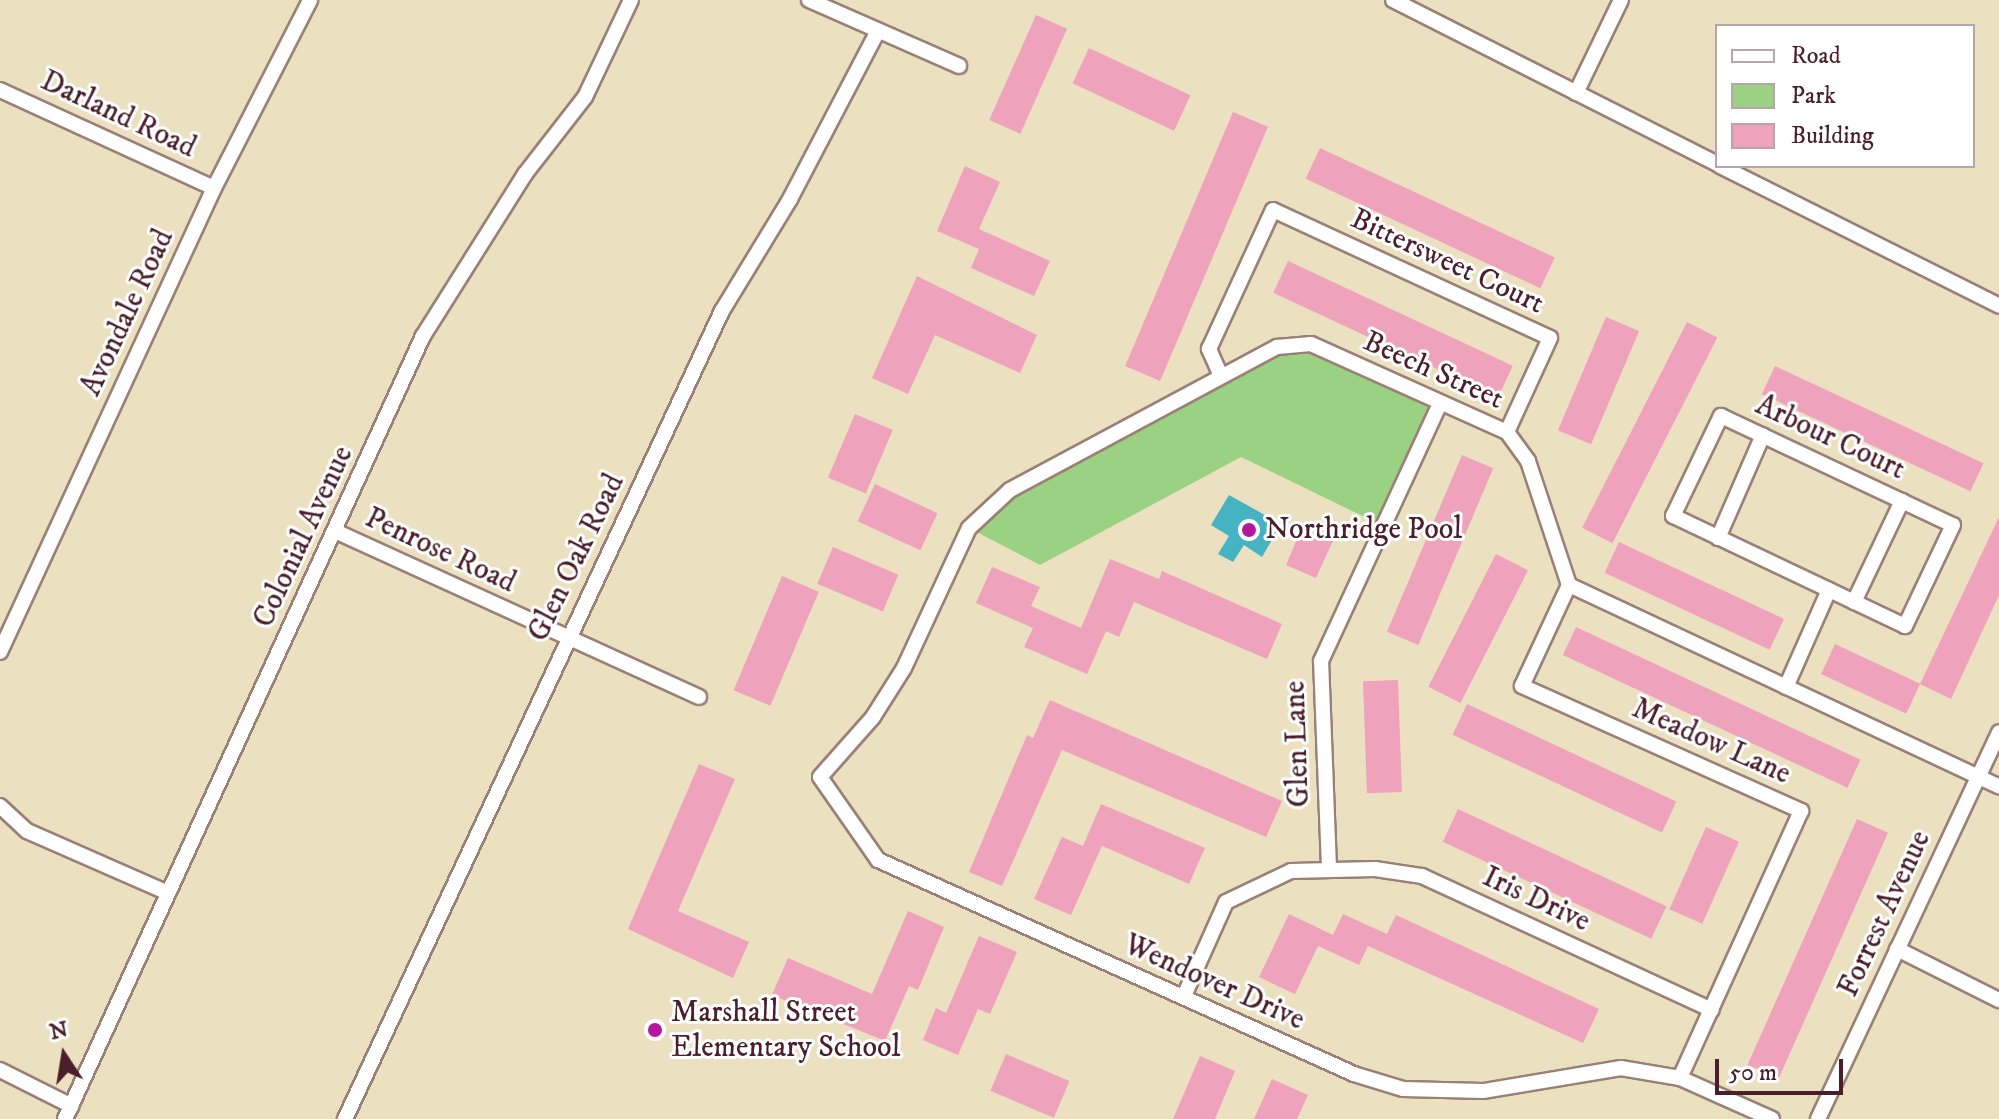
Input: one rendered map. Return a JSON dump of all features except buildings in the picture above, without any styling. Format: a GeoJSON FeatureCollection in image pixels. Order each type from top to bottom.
{"type":"FeatureCollection","features":[{"type":"Feature","properties":{"kind":"street","name":"Avondale Road"},"geometry":{"type":"LineString","coordinates":[[0,652],[214,188],[310,0]]}},
{"type":"Feature","properties":{"kind":"street","name":"Colonial Avenue"},"geometry":{"type":"LineString","coordinates":[[68,1112],[423,336],[525,174],[585,97],[631,0]]}},
{"type":"Feature","properties":{"kind":"street"},"geometry":{"type":"LineString","coordinates":[[809,0],[959,66]]}},
{"type":"Feature","properties":{"kind":"street"},"geometry":{"type":"LineString","coordinates":[[1393,0],[1715,163]]}},
{"type":"Feature","properties":{"kind":"street"},"geometry":{"type":"LineString","coordinates":[[1576,93],[1621,0]]}},
{"type":"Feature","properties":{"kind":"street","name":"Glen Oak Road"},"geometry":{"type":"LineString","coordinates":[[345,1119],[567,636],[722,311],[790,199],[878,31]]}},
{"type":"Feature","properties":{"kind":"street","name":"Darland Road"},"geometry":{"type":"LineString","coordinates":[[0,90],[214,188]]}},
{"type":"Feature","properties":{"kind":"street"},"geometry":{"type":"LineString","coordinates":[[1725,168],[1999,306]]}},
{"type":"Feature","properties":{"kind":"street","name":"Bittersweet Court"},"geometry":{"type":"LineString","coordinates":[[1221,376],[1209,349],[1273,210],[1550,338],[1507,432]]}},
{"type":"Feature","properties":{"kind":"street","name":"Beech Street"},"geometry":{"type":"LineString","coordinates":[[904,668],[969,528],[1010,490],[1277,347],[1311,344],[1507,432],[1528,461],[1569,585]]}},
{"type":"Feature","properties":{"kind":"street","name":"Glen Lane"},"geometry":{"type":"LineString","coordinates":[[1329,868],[1321,661],[1440,403]]}},
{"type":"Feature","properties":{"kind":"street","name":"Arbour Court"},"geometry":{"type":"LineString","coordinates":[[1721,416],[1763,435],[1953,525],[1905,626],[1673,516],[1721,416]]}},
{"type":"Feature","properties":{"kind":"street"},"geometry":{"type":"LineString","coordinates":[[1718,538],[1763,435]]}},
{"type":"Feature","properties":{"kind":"street"},"geometry":{"type":"LineString","coordinates":[[1854,602],[1902,501]]}},
{"type":"Feature","properties":{"kind":"street","name":"Penrose Road"},"geometry":{"type":"LineString","coordinates":[[335,531],[699,697]]}},
{"type":"Feature","properties":{"kind":"street"},"geometry":{"type":"LineString","coordinates":[[1569,585],[1999,786]]}},
{"type":"Feature","properties":{"kind":"street","name":"Meadow Lane"},"geometry":{"type":"LineString","coordinates":[[1569,585],[1522,686],[1801,811],[1680,1078]]}},
{"type":"Feature","properties":{"kind":"street"},"geometry":{"type":"LineString","coordinates":[[1786,687],[1829,590]]}},
{"type":"Feature","properties":{"kind":"street","name":"Wendover Drive"},"geometry":{"type":"LineString","coordinates":[[904,668],[873,717],[820,777],[878,860],[1354,1074],[1403,1089],[1483,1091],[1621,1068],[1680,1078],[1772,1119]]}},
{"type":"Feature","properties":{"kind":"street","name":"Forrest Avenue"},"geometry":{"type":"LineString","coordinates":[[1818,1119],[1999,732]]}},
{"type":"Feature","properties":{"kind":"street"},"geometry":{"type":"LineString","coordinates":[[0,806],[27,831],[168,893]]}},
{"type":"Feature","properties":{"kind":"street","name":"Iris Drive"},"geometry":{"type":"LineString","coordinates":[[1184,996],[1226,902],[1291,871],[1329,868],[1422,876],[1712,1010]]}},
{"type":"Feature","properties":{"kind":"street"},"geometry":{"type":"LineString","coordinates":[[1897,949],[1999,1000]]}},
{"type":"Feature","properties":{"kind":"street"},"geometry":{"type":"LineString","coordinates":[[0,1070],[68,1112]]}},
{"type":"Feature","properties":{"kind":"green space"},"geometry":{"type":"Polygon","coordinates":[[[1311,344],[1440,403],[1381,525],[1241,457],[1040,565],[969,528],[1010,490],[1277,347],[1311,344]]]}},
{"type":"Feature","properties":{"kind":"water","name":"Northridge Pool"},"geometry":{"type":"Polygon","coordinates":[[[1229,495],[1281,524],[1262,557],[1244,545],[1233,562],[1218,554],[1229,536],[1211,525],[1229,495]]]}},
{"type":"Feature","properties":{"kind":"place","name":"Northridge Pool"},"geometry":{"type":"Point","coordinates":[1249,530]}},
{"type":"Feature","properties":{"kind":"place","name":"Marshall Street Elementary School"},"geometry":{"type":"Point","coordinates":[655,1030]}}]}
